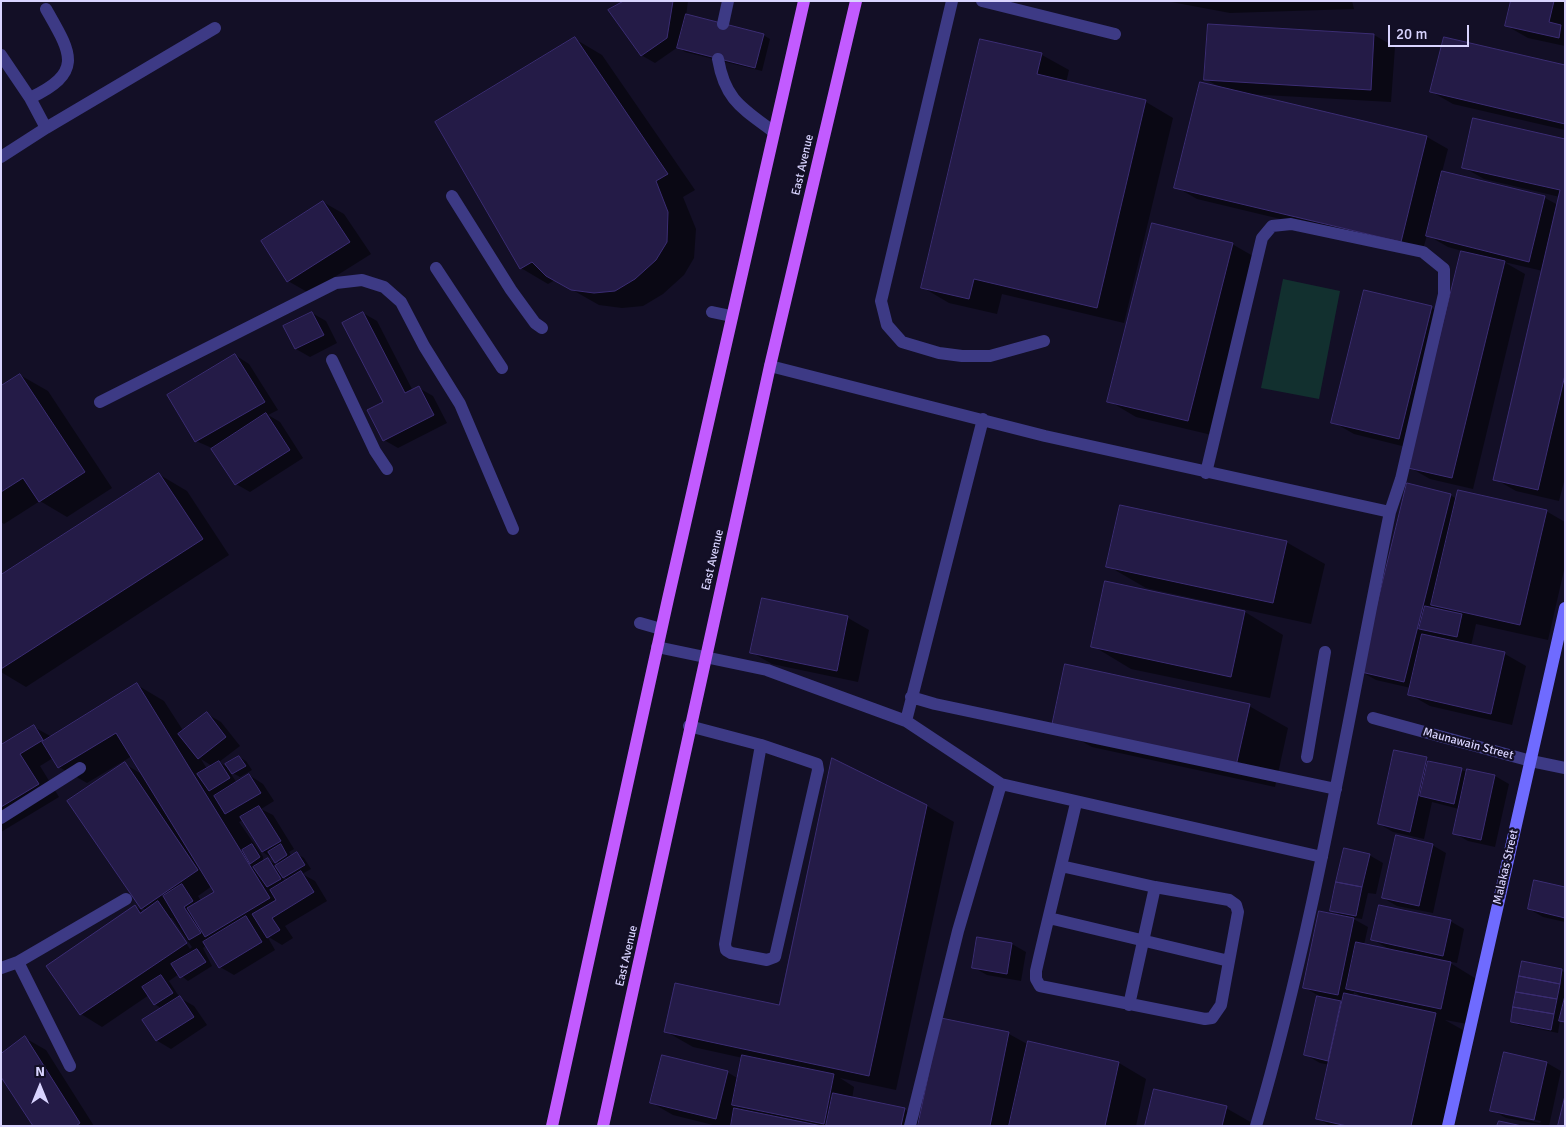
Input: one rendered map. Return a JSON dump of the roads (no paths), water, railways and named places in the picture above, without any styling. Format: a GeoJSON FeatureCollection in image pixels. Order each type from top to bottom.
{"type":"FeatureCollection","features":[{"type":"Feature","properties":{"kind":"main road"},"geometry":{"type":"LineString","coordinates":[[552,1126],[731,316],[804,1]]}},
{"type":"Feature","properties":{"kind":"main road","name":"East Avenue"},"geometry":{"type":"LineString","coordinates":[[603,1126],[661,869],[689,726],[770,366],[856,1]]}},
{"type":"Feature","properties":{"kind":"street"},"geometry":{"type":"LineString","coordinates":[[723,24],[728,1]]}},
{"type":"Feature","properties":{"kind":"street"},"geometry":{"type":"LineString","coordinates":[[952,1],[881,302],[887,325],[902,342],[962,356],[990,356],[1044,340]]}},
{"type":"Feature","properties":{"kind":"street"},"geometry":{"type":"LineString","coordinates":[[982,1],[1114,34]]}},
{"type":"Feature","properties":{"kind":"street"},"geometry":{"type":"LineString","coordinates":[[30,98],[51,88],[67,70],[69,55],[64,40],[46,9]]}},
{"type":"Feature","properties":{"kind":"street"},"geometry":{"type":"LineString","coordinates":[[1,157],[46,128],[215,28]]}},
{"type":"Feature","properties":{"kind":"street"},"geometry":{"type":"LineString","coordinates":[[1,55],[30,98],[46,128]]}},
{"type":"Feature","properties":{"kind":"street"},"geometry":{"type":"LineString","coordinates":[[718,59],[722,80],[736,104],[774,132]]}},
{"type":"Feature","properties":{"kind":"street"},"geometry":{"type":"LineString","coordinates":[[452,196],[511,290],[535,323],[542,328]]}},
{"type":"Feature","properties":{"kind":"street"},"geometry":{"type":"LineString","coordinates":[[1206,473],[1262,238],[1272,226],[1291,224],[1422,252],[1444,269],[1444,294],[1401,479],[1390,512],[1322,857],[1269,1083],[1256,1126]]}},
{"type":"Feature","properties":{"kind":"street"},"geometry":{"type":"LineString","coordinates":[[436,268],[502,368]]}},
{"type":"Feature","properties":{"kind":"street"},"geometry":{"type":"LineString","coordinates":[[100,402],[336,283],[362,280],[384,287],[401,302],[424,346],[460,404],[513,528]]}},
{"type":"Feature","properties":{"kind":"street"},"geometry":{"type":"LineString","coordinates":[[712,312],[731,316]]}},
{"type":"Feature","properties":{"kind":"street"},"geometry":{"type":"LineString","coordinates":[[332,360],[375,451],[387,469]]}},
{"type":"Feature","properties":{"kind":"street"},"geometry":{"type":"LineString","coordinates":[[770,366],[1206,473],[1390,512]]}},
{"type":"Feature","properties":{"kind":"street"},"geometry":{"type":"LineString","coordinates":[[906,721],[984,420]]}},
{"type":"Feature","properties":{"kind":"street","name":"Malakas Street"},"geometry":{"type":"LineString","coordinates":[[1448,1126],[1565,608]]}},
{"type":"Feature","properties":{"kind":"street"},"geometry":{"type":"LineString","coordinates":[[640,623],[661,629]]}},
{"type":"Feature","properties":{"kind":"street"},"geometry":{"type":"LineString","coordinates":[[657,647],[767,670],[906,721],[1001,784],[1076,803],[1322,857]]}},
{"type":"Feature","properties":{"kind":"street"},"geometry":{"type":"LineString","coordinates":[[1307,757],[1325,652]]}},
{"type":"Feature","properties":{"kind":"street"},"geometry":{"type":"LineString","coordinates":[[911,697],[934,704],[1336,789]]}},
{"type":"Feature","properties":{"kind":"street","name":"Maunawain Street"},"geometry":{"type":"LineString","coordinates":[[1373,718],[1565,768]]}},
{"type":"Feature","properties":{"kind":"street"},"geometry":{"type":"LineString","coordinates":[[689,726],[761,745],[812,760],[818,764],[775,957],[767,960],[731,953],[726,950],[725,944],[761,745]]}},
{"type":"Feature","properties":{"kind":"street"},"geometry":{"type":"LineString","coordinates":[[1,818],[80,768]]}},
{"type":"Feature","properties":{"kind":"street"},"geometry":{"type":"LineString","coordinates":[[910,1126],[956,940],[1001,784]]}},
{"type":"Feature","properties":{"kind":"street"},"geometry":{"type":"LineString","coordinates":[[1061,866],[1155,887],[1228,900],[1236,904],[1238,912],[1221,1005],[1212,1018],[1204,1019],[1040,986],[1036,979],[1036,970],[1076,803]]}},
{"type":"Feature","properties":{"kind":"street"},"geometry":{"type":"LineString","coordinates":[[1129,1005],[1155,887]]}},
{"type":"Feature","properties":{"kind":"street"},"geometry":{"type":"LineString","coordinates":[[1,968],[18,962],[126,899]]}},
{"type":"Feature","properties":{"kind":"street"},"geometry":{"type":"LineString","coordinates":[[1048,918],[1228,961]]}},
{"type":"Feature","properties":{"kind":"street"},"geometry":{"type":"LineString","coordinates":[[18,962],[70,1066]]}}]}
